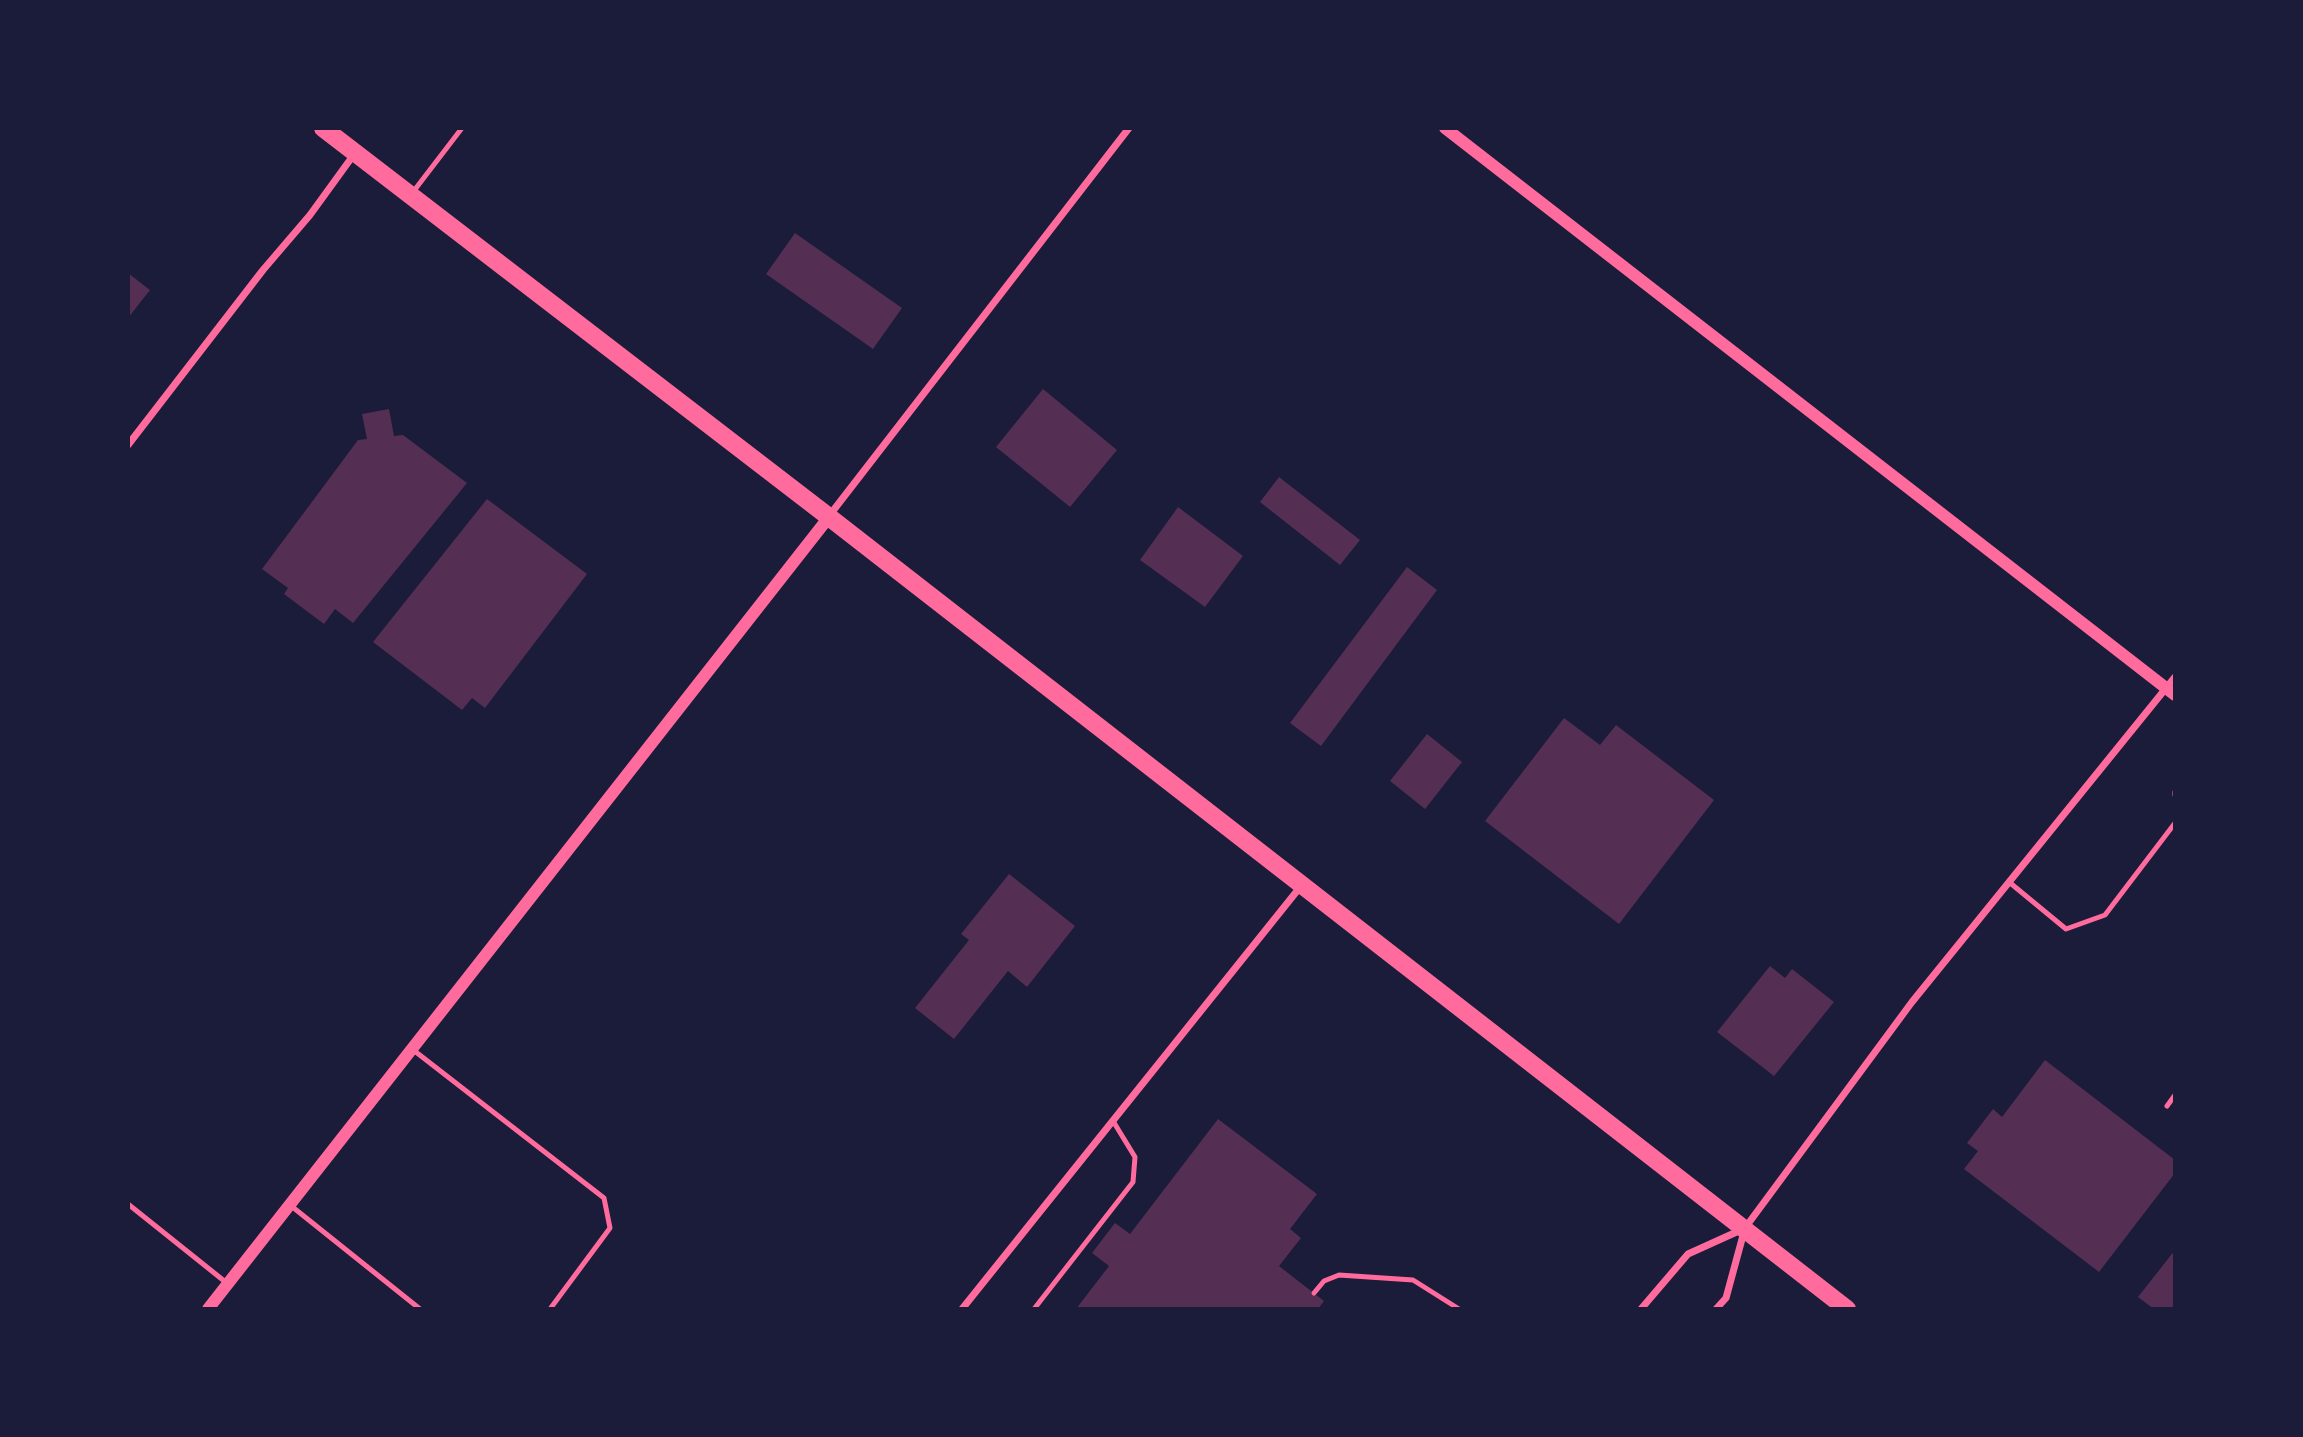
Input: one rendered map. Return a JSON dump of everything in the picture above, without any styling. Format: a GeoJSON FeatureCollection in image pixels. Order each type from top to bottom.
{"type":"FeatureCollection","features":[{"type":"Feature","properties":{"kind":"main road"},"geometry":{"type":"LineString","coordinates":[[323,128],[829,517],[1847,1309]]}},
{"type":"Feature","properties":{"kind":"street"},"geometry":{"type":"LineString","coordinates":[[208,1309],[829,517],[1129,128]]}},
{"type":"Feature","properties":{"kind":"street"},"geometry":{"type":"LineString","coordinates":[[1445,128],[2171,691]]}},
{"type":"Feature","properties":{"kind":"street"},"geometry":{"type":"LineString","coordinates":[[128,445],[310,215],[355,153]]}},
{"type":"Feature","properties":{"kind":"street"},"geometry":{"type":"LineString","coordinates":[[1716,1309],[1726,1298],[1745,1228],[1912,1002],[2171,691],[2175,677]]}},
{"type":"Feature","properties":{"kind":"street"},"geometry":{"type":"LineString","coordinates":[[962,1309],[1302,886]]}},
{"type":"Feature","properties":{"kind":"street"},"geometry":{"type":"LineString","coordinates":[[1642,1309],[1688,1254],[1745,1228]]}},
{"type":"Feature","properties":{"kind":"lane"},"geometry":{"type":"LineString","coordinates":[[410,196],[463,128]]}},
{"type":"Feature","properties":{"kind":"lane"},"geometry":{"type":"LineString","coordinates":[[2009,883],[2066,929],[2105,915],[2175,823]]}},
{"type":"Feature","properties":{"kind":"lane"},"geometry":{"type":"LineString","coordinates":[[412,1049],[604,1198],[610,1228],[550,1309]]}},
{"type":"Feature","properties":{"kind":"lane"},"geometry":{"type":"LineString","coordinates":[[2167,1106],[2175,1095]]}},
{"type":"Feature","properties":{"kind":"lane"},"geometry":{"type":"LineString","coordinates":[[1034,1309],[1133,1182],[1135,1157],[1113,1121]]}},
{"type":"Feature","properties":{"kind":"lane"},"geometry":{"type":"LineString","coordinates":[[128,1204],[228,1284]]}},
{"type":"Feature","properties":{"kind":"lane"},"geometry":{"type":"LineString","coordinates":[[290,1205],[421,1309]]}},
{"type":"Feature","properties":{"kind":"lane"},"geometry":{"type":"LineString","coordinates":[[1314,1293],[1324,1281],[1339,1275],[1413,1280],[1459,1309]]}},
{"type":"Feature","properties":{"kind":"lane"},"geometry":{"type":"LineString","coordinates":[[1444,1309],[1450,1302]]}},
{"type":"Feature","properties":{"kind":"building"},"geometry":{"type":"Polygon","coordinates":[[[795,233],[902,308],[873,349],[766,274],[795,233]]]}},
{"type":"Feature","properties":{"kind":"building"},"geometry":{"type":"Polygon","coordinates":[[[128,273],[150,290],[128,318],[128,273]]]}},
{"type":"Feature","properties":{"kind":"building"},"geometry":{"type":"Polygon","coordinates":[[[1043,389],[1117,450],[1070,507],[996,447],[1043,389]]]}},
{"type":"Feature","properties":{"kind":"building"},"geometry":{"type":"Polygon","coordinates":[[[389,409],[394,436],[403,435],[467,483],[353,623],[335,609],[324,624],[284,594],[288,588],[262,569],[358,440],[367,439],[362,414],[389,409]]]}},
{"type":"Feature","properties":{"kind":"building"},"geometry":{"type":"Polygon","coordinates":[[[1279,477],[1360,540],[1340,565],[1260,502],[1279,477]]]}},
{"type":"Feature","properties":{"kind":"building"},"geometry":{"type":"Polygon","coordinates":[[[487,499],[587,574],[485,708],[472,698],[462,710],[373,642],[487,499]]]}},
{"type":"Feature","properties":{"kind":"building"},"geometry":{"type":"Polygon","coordinates":[[[1178,507],[1243,556],[1205,607],[1140,560],[1178,507]]]}},
{"type":"Feature","properties":{"kind":"building"},"geometry":{"type":"Polygon","coordinates":[[[1407,567],[1437,590],[1321,746],[1290,723],[1407,567]]]}},
{"type":"Feature","properties":{"kind":"building"},"geometry":{"type":"Polygon","coordinates":[[[1564,718],[1600,745],[1616,725],[1714,800],[1619,924],[1485,821],[1564,718]]]}},
{"type":"Feature","properties":{"kind":"building"},"geometry":{"type":"Polygon","coordinates":[[[1427,734],[1462,762],[1425,809],[1390,781],[1427,734]]]}},
{"type":"Feature","properties":{"kind":"building"},"geometry":{"type":"Polygon","coordinates":[[[1009,874],[1075,926],[1027,987],[1008,971],[954,1039],[915,1008],[969,940],[961,934],[1009,874]]]}},
{"type":"Feature","properties":{"kind":"building"},"geometry":{"type":"Polygon","coordinates":[[[1770,966],[1785,978],[1792,969],[1834,1002],[1774,1076],[1717,1032],[1770,966]]]}},
{"type":"Feature","properties":{"kind":"building"},"geometry":{"type":"Polygon","coordinates":[[[2045,1060],[2175,1160],[2175,1173],[2099,1272],[1964,1169],[1978,1151],[1967,1143],[1993,1109],[2002,1117],[2045,1060]]]}},
{"type":"Feature","properties":{"kind":"building"},"geometry":{"type":"Polygon","coordinates":[[[1218,1119],[1317,1194],[1290,1229],[1301,1238],[1279,1266],[1324,1301],[1318,1309],[1076,1309],[1109,1266],[1092,1253],[1115,1223],[1130,1234],[1218,1119]]]}},
{"type":"Feature","properties":{"kind":"building"},"geometry":{"type":"Polygon","coordinates":[[[2175,1250],[2175,1309],[2154,1309],[2138,1297],[2175,1250]]]}}]}
